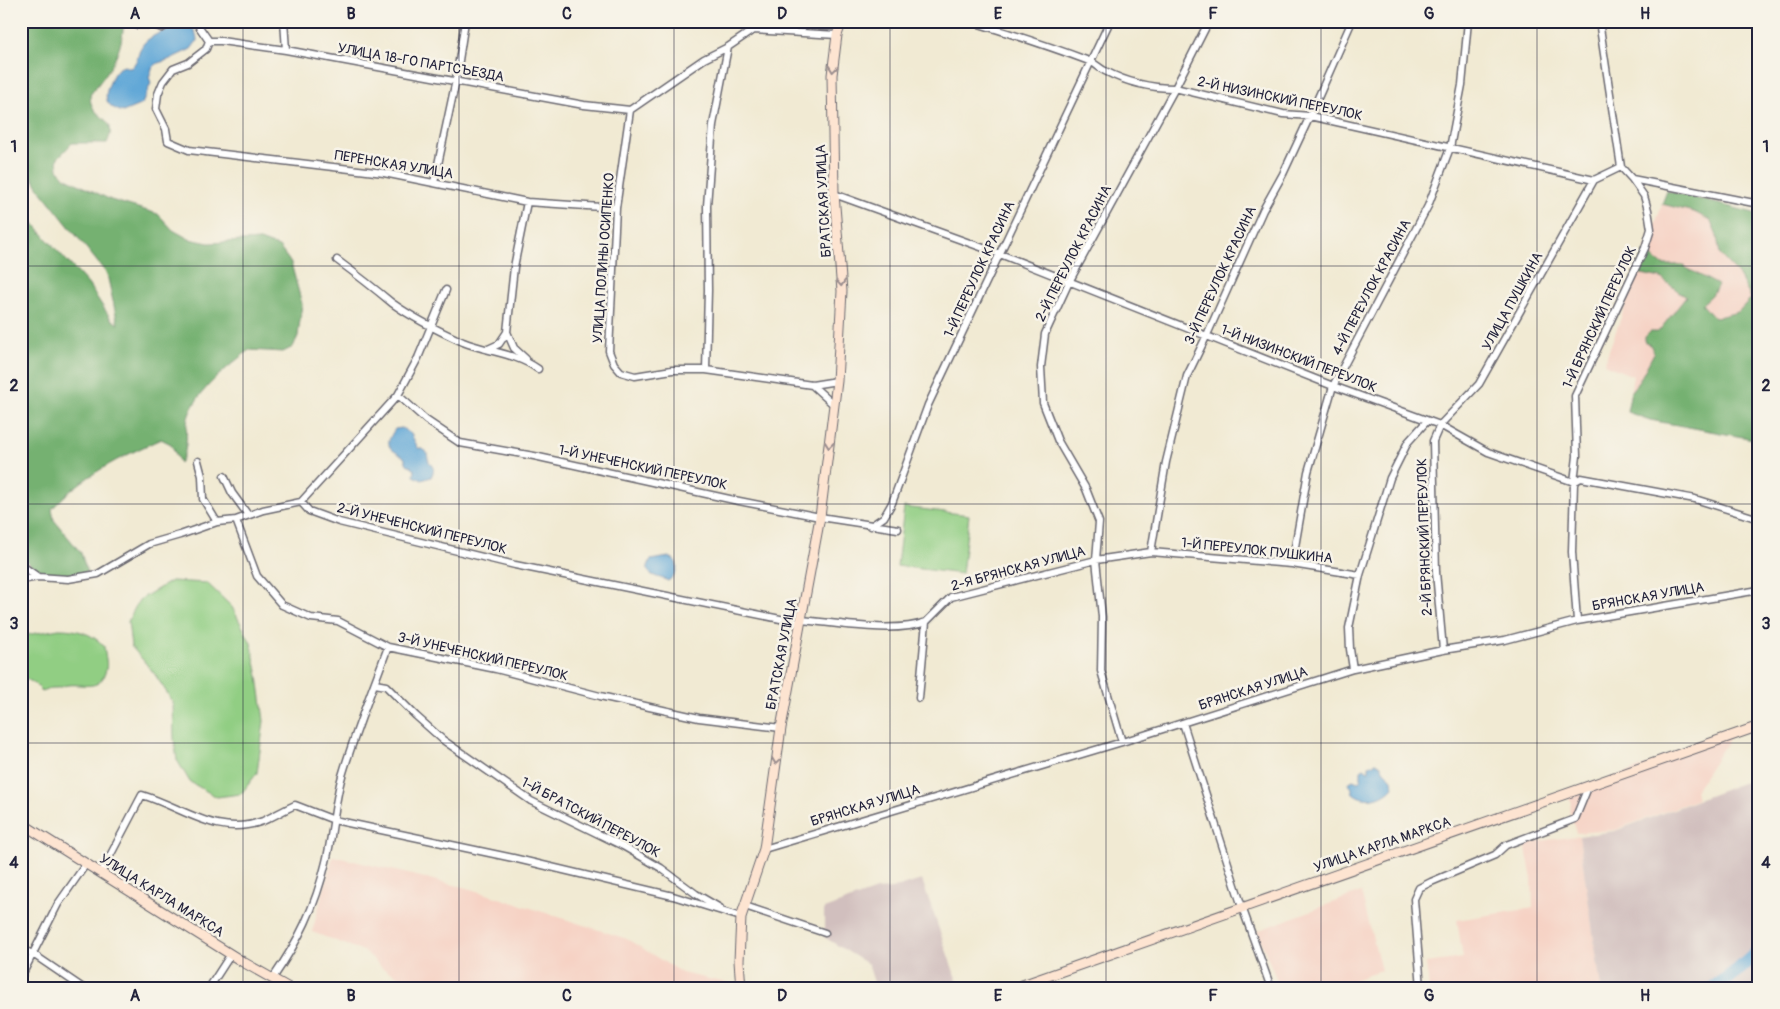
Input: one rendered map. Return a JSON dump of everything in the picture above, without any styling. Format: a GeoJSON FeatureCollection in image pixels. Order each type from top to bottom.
{"type":"FeatureCollection","features":[{"type":"Feature","properties":{"kind":"main road","name":"БРАТСКАЯ УЛИЦА"},"geometry":{"type":"LineString","coordinates":[[741,988],[739,961],[741,917],[764,849],[781,728],[820,517],[837,381],[842,290],[834,194],[832,76],[837,35],[842,21]]}},
{"type":"Feature","properties":{"kind":"main road","name":"УЛИЦА КАРЛА МАРКСА"},"geometry":{"type":"LineString","coordinates":[[1014,988],[1759,726]]}},
{"type":"Feature","properties":{"kind":"main road","name":"УЛИЦА КАРЛА МАРКСА"},"geometry":{"type":"LineString","coordinates":[[21,823],[288,988]]}},
{"type":"Feature","properties":{"kind":"street"},"geometry":{"type":"LineString","coordinates":[[136,25],[154,25],[162,28],[175,21]]}},
{"type":"Feature","properties":{"kind":"street"},"geometry":{"type":"LineString","coordinates":[[195,21],[209,41]]}},
{"type":"Feature","properties":{"kind":"street"},"geometry":{"type":"LineString","coordinates":[[284,21],[286,50]]}},
{"type":"Feature","properties":{"kind":"street"},"geometry":{"type":"LineString","coordinates":[[434,183],[456,80],[465,21]]}},
{"type":"Feature","properties":{"kind":"street"},"geometry":{"type":"LineString","coordinates":[[726,21],[753,30],[837,35]]}},
{"type":"Feature","properties":{"kind":"street","name":"2-Й НИЗИНСКИЙ ПЕРЕУЛОК"},"geometry":{"type":"LineString","coordinates":[[969,21],[1014,34],[1092,62],[1106,71],[1138,83],[1159,88],[1175,88],[1283,114],[1310,116],[1594,180]]}},
{"type":"Feature","properties":{"kind":"street","name":"1-Й ПЕРЕУЛОК КРАСИНА"},"geometry":{"type":"LineString","coordinates":[[871,526],[884,517],[892,502],[928,405],[1110,21]]}},
{"type":"Feature","properties":{"kind":"street","name":"2-Й ПЕРЕУЛОК КРАСИНА"},"geometry":{"type":"LineString","coordinates":[[1122,742],[1101,671],[1102,617],[1096,560],[1099,522],[1086,489],[1058,441],[1043,403],[1041,367],[1045,334],[1069,282],[1175,88],[1209,21]]}},
{"type":"Feature","properties":{"kind":"street","name":"3-Й ПЕРЕУЛОК КРАСИНА"},"geometry":{"type":"LineString","coordinates":[[1151,552],[1166,462],[1187,376],[1263,210],[1283,174],[1310,116],[1352,21]]}},
{"type":"Feature","properties":{"kind":"street","name":"4-Й ПЕРЕУЛОК КРАСИНА"},"geometry":{"type":"LineString","coordinates":[[1292,564],[1308,472],[1333,386],[1428,206],[1450,148],[1462,85],[1468,21]]}},
{"type":"Feature","properties":{"kind":"street"},"geometry":{"type":"LineString","coordinates":[[1594,180],[1622,167],[1599,21]]}},
{"type":"Feature","properties":{"kind":"street"},"geometry":{"type":"LineString","coordinates":[[630,110],[704,59],[753,30]]}},
{"type":"Feature","properties":{"kind":"street","name":"УЛИЦА 18-ГО ПАРТСЪЕЗДА"},"geometry":{"type":"LineString","coordinates":[[209,41],[221,40],[286,50],[584,105],[630,110]]}},
{"type":"Feature","properties":{"kind":"street","name":"ПЕРЕНСКАЯ УЛИЦА"},"geometry":{"type":"LineString","coordinates":[[209,41],[206,49],[188,62],[173,69],[163,82],[158,94],[156,109],[166,129],[168,141],[189,150],[384,173],[527,202],[616,208]]}},
{"type":"Feature","properties":{"kind":"street"},"geometry":{"type":"LineString","coordinates":[[728,46],[713,124],[707,206],[708,290],[706,370],[812,384],[837,381]]}},
{"type":"Feature","properties":{"kind":"street","name":"УЛИЦА ПОЛИНЫ ОСИПЕНКО"},"geometry":{"type":"LineString","coordinates":[[630,110],[616,208],[609,351],[614,364],[621,372],[635,376],[672,370],[706,370]]}},
{"type":"Feature","properties":{"kind":"street","name":"1-Й БРЯНСКИЙ ПЕРЕУЛОК"},"geometry":{"type":"LineString","coordinates":[[1577,621],[1572,552],[1574,482],[1577,456],[1575,396],[1645,248],[1651,229],[1644,196],[1622,167]]}},
{"type":"Feature","properties":{"kind":"street"},"geometry":{"type":"LineString","coordinates":[[1632,179],[1759,204]]}},
{"type":"Feature","properties":{"kind":"street","name":"УЛИЦА ПУШКИНА"},"geometry":{"type":"LineString","coordinates":[[1440,425],[1479,384],[1594,180]]}},
{"type":"Feature","properties":{"kind":"street","name":"1-Й НИЗИНСКИЙ ПЕРЕУЛОК"},"geometry":{"type":"LineString","coordinates":[[834,194],[1000,254],[1333,386],[1440,425],[1488,452],[1574,482],[1581,478],[1695,499],[1759,519]]}},
{"type":"Feature","properties":{"kind":"street"},"geometry":{"type":"LineString","coordinates":[[488,349],[499,344],[507,332],[514,267],[527,202]]}},
{"type":"Feature","properties":{"kind":"street"},"geometry":{"type":"LineString","coordinates":[[337,260],[376,288],[393,304],[431,326],[465,342],[527,360]]}},
{"type":"Feature","properties":{"kind":"street"},"geometry":{"type":"LineString","coordinates":[[21,580],[38,577],[68,579],[98,574],[149,544],[217,522],[236,520],[263,510],[301,502],[398,395],[418,358],[446,290]]}},
{"type":"Feature","properties":{"kind":"street"},"geometry":{"type":"LineString","coordinates":[[507,332],[514,348],[538,369]]}},
{"type":"Feature","properties":{"kind":"street"},"geometry":{"type":"LineString","coordinates":[[812,384],[834,405]]}},
{"type":"Feature","properties":{"kind":"street","name":"1-Й УНЕЧЕНСКИЙ ПЕРЕУЛОК"},"geometry":{"type":"LineString","coordinates":[[398,395],[426,420],[460,443],[534,456],[820,517],[898,529]]}},
{"type":"Feature","properties":{"kind":"street"},"geometry":{"type":"LineString","coordinates":[[1354,669],[1350,649],[1350,628],[1360,574],[1390,478],[1408,442],[1427,421]]}},
{"type":"Feature","properties":{"kind":"street","name":"2-Й БРЯНСКИЙ ПЕРЕУЛОК"},"geometry":{"type":"LineString","coordinates":[[1440,425],[1433,441],[1433,498],[1436,572],[1443,650]]}},
{"type":"Feature","properties":{"kind":"street"},"geometry":{"type":"LineString","coordinates":[[198,461],[202,476],[204,499],[217,522]]}},
{"type":"Feature","properties":{"kind":"street"},"geometry":{"type":"LineString","coordinates":[[224,476],[232,493],[248,515]]}},
{"type":"Feature","properties":{"kind":"street","name":"2-Й УНЕЧЕНСКИЙ ПЕРЕУЛОК"},"geometry":{"type":"LineString","coordinates":[[301,502],[309,511],[339,522],[533,569],[801,622]]}},
{"type":"Feature","properties":{"kind":"street","name":"3-Й УНЕЧЕНСКИЙ ПЕРЕУЛОК"},"geometry":{"type":"LineString","coordinates":[[236,520],[257,576],[282,605],[311,618],[338,622],[388,647],[496,669],[600,696],[699,718],[781,728]]}},
{"type":"Feature","properties":{"kind":"street","name":"1-Й ПЕРЕУЛОК ПУШКИНА"},"geometry":{"type":"LineString","coordinates":[[1096,560],[1151,552],[1292,564],[1360,574]]}},
{"type":"Feature","properties":{"kind":"street","name":"2-Я БРЯНСКАЯ УЛИЦА"},"geometry":{"type":"LineString","coordinates":[[926,622],[950,597],[1096,560]]}},
{"type":"Feature","properties":{"kind":"street"},"geometry":{"type":"LineString","coordinates":[[21,565],[38,577]]}},
{"type":"Feature","properties":{"kind":"street","name":"БРЯНСКАЯ УЛИЦА"},"geometry":{"type":"LineString","coordinates":[[764,849],[1122,742],[1354,669],[1443,650],[1505,640],[1577,621],[1759,590]]}},
{"type":"Feature","properties":{"kind":"street"},"geometry":{"type":"LineString","coordinates":[[801,622],[890,628],[914,627],[926,622],[919,698]]}},
{"type":"Feature","properties":{"kind":"street"},"geometry":{"type":"LineString","coordinates":[[273,978],[294,946],[313,906],[326,862],[342,778],[388,647]]}},
{"type":"Feature","properties":{"kind":"street","name":"1-Й БРАТСКИЙ ПЕРЕУЛОК"},"geometry":{"type":"LineString","coordinates":[[375,684],[386,686],[443,740],[531,801],[623,846],[661,868],[696,894],[730,913]]}},
{"type":"Feature","properties":{"kind":"street"},"geometry":{"type":"LineString","coordinates":[[1183,723],[1242,907],[1271,988]]}},
{"type":"Feature","properties":{"kind":"street"},"geometry":{"type":"LineString","coordinates":[[1421,988],[1414,899],[1419,888],[1495,855],[1506,845],[1574,819],[1589,785]]}},
{"type":"Feature","properties":{"kind":"street","name":"1-Й БРАТСКИЙ ПЕРЕУЛОК"},"geometry":{"type":"LineString","coordinates":[[100,872],[142,795],[156,799],[207,822],[228,826],[242,826],[263,820],[294,805],[334,820],[522,860],[673,896],[741,917]]}},
{"type":"Feature","properties":{"kind":"street"},"geometry":{"type":"LineString","coordinates":[[21,977],[58,904],[86,864]]}},
{"type":"Feature","properties":{"kind":"street"},"geometry":{"type":"LineString","coordinates":[[745,906],[825,934]]}},
{"type":"Feature","properties":{"kind":"street"},"geometry":{"type":"LineString","coordinates":[[21,949],[33,954],[83,988]]}},
{"type":"Feature","properties":{"kind":"street"},"geometry":{"type":"LineString","coordinates":[[210,988],[231,954]]}},
{"type":"Feature","properties":{"kind":"shaded area"},"geometry":{"type":"Polygon","coordinates":[[[1667,191],[1754,213],[1759,224],[1759,440],[1650,420],[1627,412],[1633,376],[1604,364],[1667,191]]]}},
{"type":"Feature","properties":{"kind":"shaded area"},"geometry":{"type":"Polygon","coordinates":[[[1731,736],[1695,791],[1698,799],[1615,830],[1576,833],[1569,810],[1571,804],[1568,793],[1731,736]]]}},
{"type":"Feature","properties":{"kind":"shaded area"},"geometry":{"type":"Polygon","coordinates":[[[1759,777],[1759,988],[1601,988],[1579,836],[1615,831],[1759,777]]]}},
{"type":"Feature","properties":{"kind":"shaded area"},"geometry":{"type":"Polygon","coordinates":[[[1579,836],[1601,988],[1429,988],[1426,963],[1463,958],[1457,920],[1533,908],[1532,879],[1525,843],[1579,836]]]}},
{"type":"Feature","properties":{"kind":"shaded area"},"geometry":{"type":"Polygon","coordinates":[[[333,856],[471,889],[627,939],[682,973],[731,984],[731,988],[422,988],[382,968],[366,952],[312,932],[333,856]]]}},
{"type":"Feature","properties":{"kind":"shaded area"},"geometry":{"type":"Polygon","coordinates":[[[922,880],[958,984],[948,988],[876,988],[868,964],[824,937],[824,909],[876,890],[891,889],[922,880]]]}},
{"type":"Feature","properties":{"kind":"shaded area"},"geometry":{"type":"Polygon","coordinates":[[[1361,892],[1381,970],[1333,988],[1280,988],[1257,931],[1361,892]]]}},
{"type":"Feature","properties":{"kind":"green space"},"geometry":{"type":"Polygon","coordinates":[[[21,21],[124,21],[123,34],[114,61],[90,95],[94,109],[109,124],[110,135],[107,143],[72,143],[57,159],[58,169],[64,177],[111,200],[158,214],[173,230],[189,239],[209,243],[260,240],[279,247],[291,263],[302,304],[298,336],[293,347],[283,352],[249,350],[214,380],[198,398],[188,418],[185,452],[180,463],[171,444],[161,439],[102,468],[63,497],[52,509],[54,520],[81,553],[87,572],[74,575],[44,572],[32,566],[21,554],[21,208],[88,284],[111,319],[118,324],[107,274],[40,190],[21,158],[21,21]]]}},
{"type":"Feature","properties":{"kind":"green space"},"geometry":{"type":"Polygon","coordinates":[[[1667,191],[1754,213],[1759,221],[1759,440],[1650,420],[1627,412],[1631,391],[1639,381],[1654,353],[1651,346],[1645,342],[1645,337],[1650,332],[1658,332],[1686,297],[1661,278],[1637,273],[1645,251],[1663,265],[1681,265],[1718,285],[1712,295],[1702,304],[1714,318],[1738,312],[1751,298],[1738,274],[1720,255],[1717,236],[1710,220],[1694,212],[1662,204],[1667,191]]]}},
{"type":"Feature","properties":{"kind":"green space"},"geometry":{"type":"Polygon","coordinates":[[[904,507],[969,515],[962,574],[897,566],[904,507]]]}},
{"type":"Feature","properties":{"kind":"green space"},"geometry":{"type":"Polygon","coordinates":[[[171,581],[207,583],[232,607],[251,643],[264,721],[257,773],[241,794],[217,797],[190,782],[177,760],[174,739],[173,702],[154,673],[131,646],[128,621],[139,600],[171,581]]]}},
{"type":"Feature","properties":{"kind":"green space"},"geometry":{"type":"Polygon","coordinates":[[[59,629],[83,633],[94,638],[104,646],[106,666],[104,676],[96,684],[67,685],[42,691],[34,683],[21,676],[21,639],[26,635],[59,629]]]}},
{"type":"Feature","properties":{"kind":"water"},"geometry":{"type":"Polygon","coordinates":[[[185,24],[192,28],[196,35],[197,41],[191,49],[153,67],[149,77],[151,83],[142,104],[123,112],[112,107],[106,96],[108,86],[116,71],[124,66],[131,68],[136,62],[142,46],[148,39],[163,31],[185,24]]]}},
{"type":"Feature","properties":{"kind":"water"},"geometry":{"type":"Polygon","coordinates":[[[402,428],[411,434],[418,448],[426,452],[434,469],[431,477],[422,480],[414,476],[415,470],[407,464],[404,457],[389,446],[395,429],[402,428]]]}},
{"type":"Feature","properties":{"kind":"water"},"geometry":{"type":"Polygon","coordinates":[[[669,557],[676,562],[677,568],[674,575],[668,581],[649,573],[648,566],[651,560],[669,557]]]}},
{"type":"Feature","properties":{"kind":"water"},"geometry":{"type":"Polygon","coordinates":[[[1376,763],[1380,764],[1390,777],[1393,787],[1379,797],[1362,798],[1352,792],[1352,788],[1348,783],[1353,780],[1358,782],[1361,780],[1361,770],[1364,768],[1369,771],[1369,766],[1376,763]]]}},
{"type":"Feature","properties":{"kind":"waterway"},"geometry":{"type":"LineString","coordinates":[[1713,988],[1737,971],[1759,951]]}}]}
